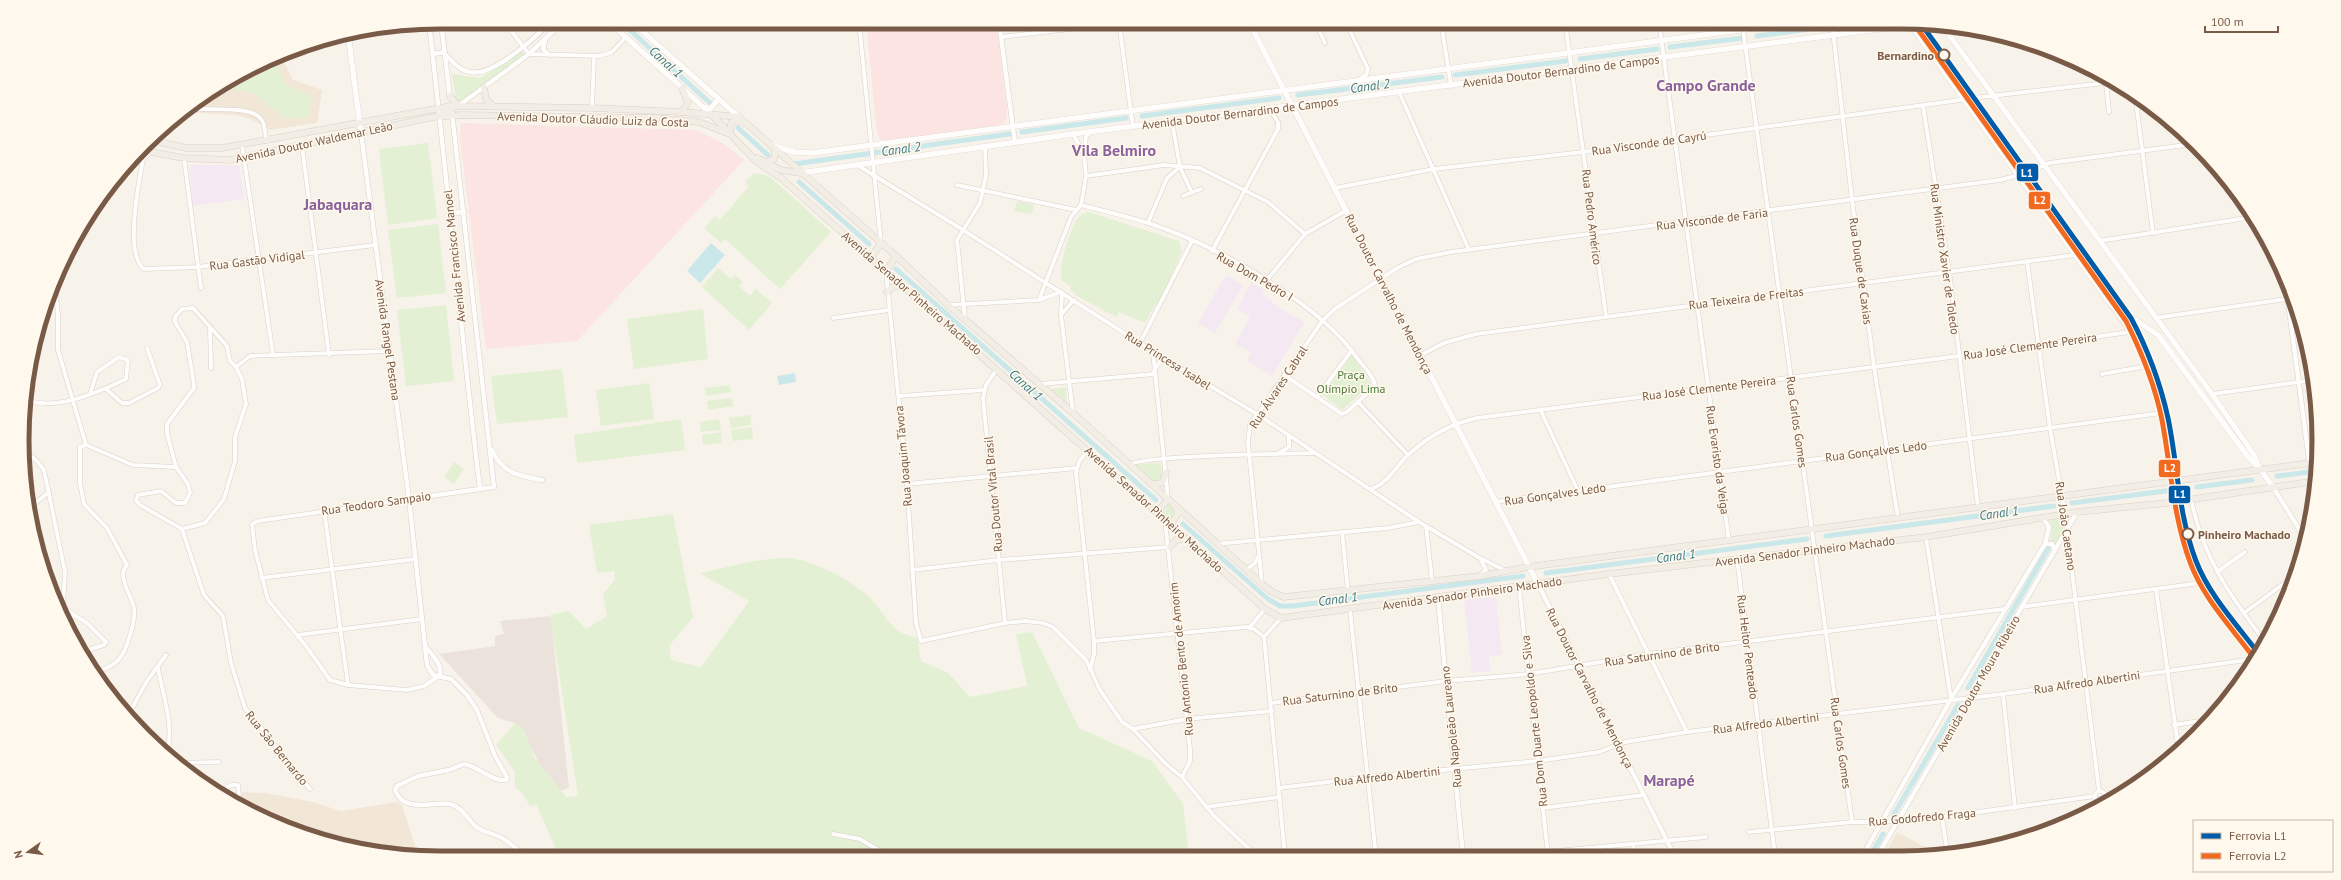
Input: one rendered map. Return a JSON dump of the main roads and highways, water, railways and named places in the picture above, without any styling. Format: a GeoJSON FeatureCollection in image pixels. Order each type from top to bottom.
{"type":"FeatureCollection","features":[{"type":"Feature","properties":{"kind":"main road","name":"Avenida Senador Pinheiro Machado"},"geometry":{"type":"LineString","coordinates":[[617,29],[705,108],[757,162],[781,178],[1266,609],[1281,618],[1350,610],[1609,574],[1737,559],[1814,547],[1926,537],[2065,513],[2173,502],[2309,482]]}},
{"type":"Feature","properties":{"kind":"main road","name":"Avenida Senador Pinheiro Machado"},"geometry":{"type":"LineString","coordinates":[[641,29],[767,143],[896,256],[948,305],[1073,413],[1246,570],[1272,592],[1284,597],[1480,576],[1528,567],[1812,531],[1898,518],[2063,498],[2260,468],[2311,465]]}},
{"type":"Feature","properties":{"kind":"main road","name":"Rua Doutor Carvalho de Mendonça"},"geometry":{"type":"LineString","coordinates":[[1253,29],[1538,584]]}},
{"type":"Feature","properties":{"kind":"main road","name":"Avenida Doutor Bernardino de Campos"},"geometry":{"type":"LineString","coordinates":[[767,143],[794,152],[812,153],[872,147],[1130,110],[1284,91],[1742,29]]}},
{"type":"Feature","properties":{"kind":"main road","name":"Avenida Doutor Bernardino de Campos"},"geometry":{"type":"LineString","coordinates":[[800,172],[857,165],[873,160],[985,148],[1073,134],[1293,107],[1876,29]]}},
{"type":"Feature","properties":{"kind":"main road"},"geometry":{"type":"LineString","coordinates":[[1914,29],[2109,302],[2158,335],[2184,373],[2249,458],[2260,468]]}},
{"type":"Feature","properties":{"kind":"main road"},"geometry":{"type":"LineString","coordinates":[[1947,32],[2212,394],[2254,454],[2260,468],[2273,487]]}},
{"type":"Feature","properties":{"kind":"main road","name":"Avenida Rangel Pestana"},"geometry":{"type":"LineString","coordinates":[[349,40],[361,133]]}},
{"type":"Feature","properties":{"kind":"main road"},"geometry":{"type":"LineString","coordinates":[[484,87],[486,99],[493,106]]}},
{"type":"Feature","properties":{"kind":"main road"},"geometry":{"type":"LineString","coordinates":[[682,88],[688,102],[682,112]]}},
{"type":"Feature","properties":{"kind":"main road"},"geometry":{"type":"LineString","coordinates":[[450,96],[458,106]]}},
{"type":"Feature","properties":{"kind":"main road"},"geometry":{"type":"LineString","coordinates":[[705,108],[711,108],[719,99]]}},
{"type":"Feature","properties":{"kind":"main road","name":"Avenida Doutor Cláudio Luiz da Costa"},"geometry":{"type":"LineString","coordinates":[[452,110],[458,106],[592,108],[682,112],[738,117]]}},
{"type":"Feature","properties":{"kind":"main road","name":"Avenida Doutor Waldemar Leão"},"geometry":{"type":"LineString","coordinates":[[157,142],[186,148],[204,149],[242,145],[359,121],[438,107],[452,110]]}},
{"type":"Feature","properties":{"kind":"main road","name":"Avenida Doutor Waldemar Leão"},"geometry":{"type":"LineString","coordinates":[[147,151],[184,158],[218,160],[244,158],[437,117],[452,110]]}},
{"type":"Feature","properties":{"kind":"main road","name":"Avenida Doutor Cláudio Luiz da Costa"},"geometry":{"type":"LineString","coordinates":[[452,110],[656,118],[699,122],[731,134]]}},
{"type":"Feature","properties":{"kind":"main road"},"geometry":{"type":"LineString","coordinates":[[731,134],[731,123],[736,121],[745,123]]}},
{"type":"Feature","properties":{"kind":"main road"},"geometry":{"type":"LineString","coordinates":[[762,161],[771,162],[775,157],[775,150]]}},
{"type":"Feature","properties":{"kind":"main road"},"geometry":{"type":"LineString","coordinates":[[749,152],[762,161],[790,173],[800,172]]}},
{"type":"Feature","properties":{"kind":"main road"},"geometry":{"type":"LineString","coordinates":[[871,257],[881,243]]}},
{"type":"Feature","properties":{"kind":"main road"},"geometry":{"type":"LineString","coordinates":[[886,270],[896,256]]}},
{"type":"Feature","properties":{"kind":"main road"},"geometry":{"type":"LineString","coordinates":[[887,292],[893,287],[903,285]]}},
{"type":"Feature","properties":{"kind":"main road"},"geometry":{"type":"LineString","coordinates":[[2184,373],[2204,394],[2212,394]]}},
{"type":"Feature","properties":{"kind":"main road"},"geometry":{"type":"LineString","coordinates":[[1151,484],[1160,484],[1166,473]]}},
{"type":"Feature","properties":{"kind":"main road"},"geometry":{"type":"LineString","coordinates":[[1160,515],[1160,508],[1168,500]]}},
{"type":"Feature","properties":{"kind":"main road"},"geometry":{"type":"LineString","coordinates":[[1171,525],[1178,513],[1175,506]]}},
{"type":"Feature","properties":{"kind":"main road"},"geometry":{"type":"LineString","coordinates":[[1169,543],[1176,540],[1187,539]]}},
{"type":"Feature","properties":{"kind":"water"},"geometry":{"type":"Polygon","coordinates":[[[711,243],[725,255],[700,283],[687,271],[711,243]]]}},
{"type":"Feature","properties":{"kind":"water"},"geometry":{"type":"Polygon","coordinates":[[[795,373],[796,382],[779,385],[777,376],[795,373]]]}},
{"type":"Feature","properties":{"kind":"waterway","name":"Canal 1"},"geometry":{"type":"LineString","coordinates":[[629,29],[710,103]]}},
{"type":"Feature","properties":{"kind":"waterway","name":"Canal 2"},"geometry":{"type":"LineString","coordinates":[[1757,36],[1809,29]]}},
{"type":"Feature","properties":{"kind":"waterway","name":"Canal 2"},"geometry":{"type":"LineString","coordinates":[[1670,47],[1743,38]]}},
{"type":"Feature","properties":{"kind":"waterway","name":"Canal 2"},"geometry":{"type":"LineString","coordinates":[[1580,59],[1657,49]]}},
{"type":"Feature","properties":{"kind":"waterway","name":"Canal 2"},"geometry":{"type":"LineString","coordinates":[[1455,75],[1566,61]]}},
{"type":"Feature","properties":{"kind":"waterway","name":"Canal 2"},"geometry":{"type":"LineString","coordinates":[[1298,95],[1442,77]]}},
{"type":"Feature","properties":{"kind":"waterway","name":"Canal 2"},"geometry":{"type":"LineString","coordinates":[[1142,116],[1279,98]]}},
{"type":"Feature","properties":{"kind":"waterway","name":"Canal 2"},"geometry":{"type":"LineString","coordinates":[[1022,132],[1126,118]]}},
{"type":"Feature","properties":{"kind":"waterway","name":"Canal 1"},"geometry":{"type":"LineString","coordinates":[[738,128],[768,155]]}},
{"type":"Feature","properties":{"kind":"waterway","name":"Canal 2"},"geometry":{"type":"LineString","coordinates":[[794,164],[1009,134]]}},
{"type":"Feature","properties":{"kind":"waterway","name":"Canal 1"},"geometry":{"type":"LineString","coordinates":[[799,182],[869,244]]}},
{"type":"Feature","properties":{"kind":"waterway","name":"Canal 1"},"geometry":{"type":"LineString","coordinates":[[896,269],[1156,500]]}},
{"type":"Feature","properties":{"kind":"waterway","name":"Canal 1"},"geometry":{"type":"LineString","coordinates":[[2277,476],[2310,472]]}},
{"type":"Feature","properties":{"kind":"waterway","name":"Canal 1"},"geometry":{"type":"LineString","coordinates":[[2197,487],[2252,480]]}},
{"type":"Feature","properties":{"kind":"waterway","name":"Canal 1"},"geometry":{"type":"LineString","coordinates":[[2072,503],[2173,490]]}},
{"type":"Feature","properties":{"kind":"waterway","name":"Canal 1"},"geometry":{"type":"LineString","coordinates":[[1826,536],[2054,506]]}},
{"type":"Feature","properties":{"kind":"waterway","name":"Canal 1"},"geometry":{"type":"LineString","coordinates":[[1183,524],[1268,599],[1280,606],[1293,606],[1523,576]]}},
{"type":"Feature","properties":{"kind":"waterway","name":"Canal 1"},"geometry":{"type":"LineString","coordinates":[[1546,573],[1807,539]]}},
{"type":"Feature","properties":{"kind":"waterway"},"geometry":{"type":"LineString","coordinates":[[1968,688],[2048,549]]}},
{"type":"Feature","properties":{"kind":"waterway"},"geometry":{"type":"LineString","coordinates":[[1893,816],[1958,705]]}},
{"type":"Feature","properties":{"kind":"waterway"},"geometry":{"type":"LineString","coordinates":[[1873,851],[1883,834]]}},
{"type":"Feature","properties":{"kind":"rail line","name":"L2"},"geometry":{"type":"LineString","coordinates":[[1918,30],[2126,321],[2156,394],[2162,420],[2176,510],[2184,545],[2190,562],[2202,588],[2251,655]]}},
{"type":"Feature","properties":{"kind":"rail line","name":"L1"},"geometry":{"type":"LineString","coordinates":[[1926,30],[2131,318],[2153,366],[2165,405],[2185,526],[2196,561],[2208,586],[2216,598],[2255,649]]}},
{"type":"Feature","properties":{"kind":"place","name":"Bernardino"},"geometry":{"type":"Point","coordinates":[1944,55]}},
{"type":"Feature","properties":{"kind":"place","name":"Pinheiro Machado"},"geometry":{"type":"Point","coordinates":[2188,534]}},
{"type":"Feature","properties":{"kind":"district","name":"Campo Grande"},"geometry":{"type":"Point","coordinates":[1706,85]}},
{"type":"Feature","properties":{"kind":"district","name":"Vila Belmiro"},"geometry":{"type":"Point","coordinates":[1114,150]}},
{"type":"Feature","properties":{"kind":"district","name":"Jabaquara"},"geometry":{"type":"Point","coordinates":[338,204]}},
{"type":"Feature","properties":{"kind":"district","name":"Marapé"},"geometry":{"type":"Point","coordinates":[1669,780]}},
{"type":"Feature","properties":{"kind":"park label","name":"Praça Olímpio Lima"},"geometry":{"type":"Point","coordinates":[1351,381]}}]}
